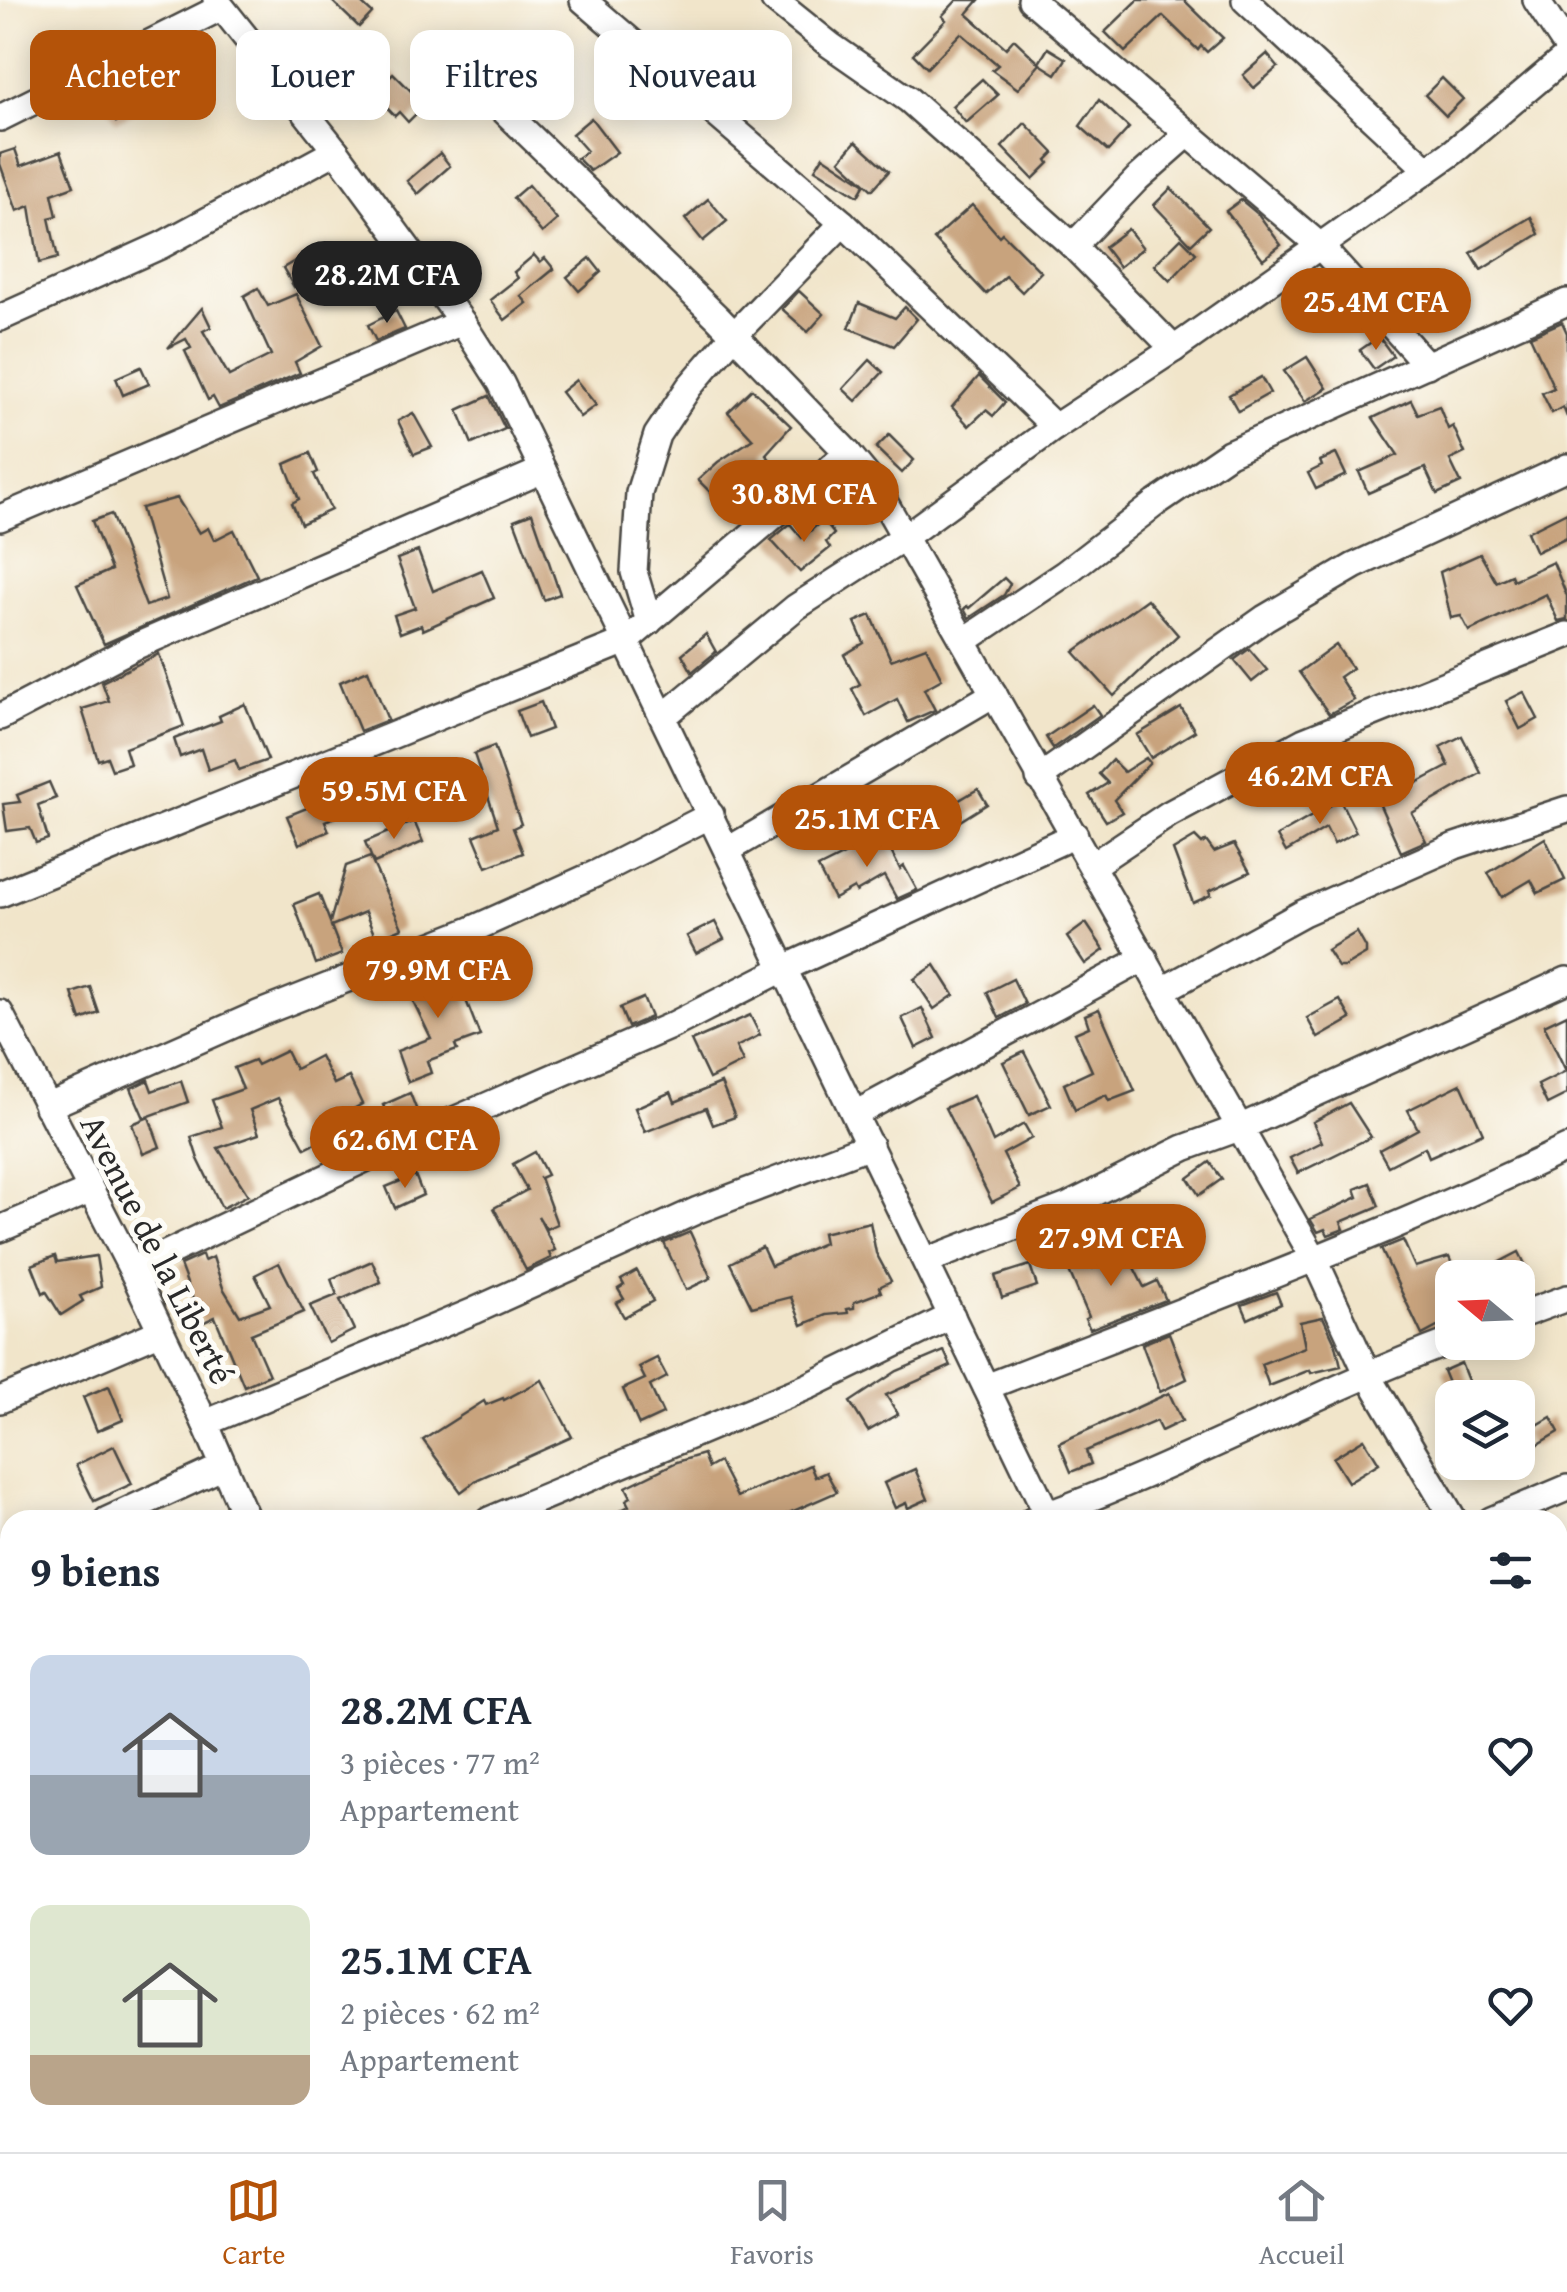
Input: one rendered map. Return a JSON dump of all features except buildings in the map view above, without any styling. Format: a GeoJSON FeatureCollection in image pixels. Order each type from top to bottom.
{"type":"FeatureCollection","features":[{"type":"Feature","properties":{"kind":"street"},"geometry":{"type":"LineString","coordinates":[[583,0],[844,223],[1055,427]]}},
{"type":"Feature","properties":{"kind":"street"},"geometry":{"type":"LineString","coordinates":[[774,0],[909,100],[1073,246],[1174,349]]}},
{"type":"Feature","properties":{"kind":"street"},"geometry":{"type":"LineString","coordinates":[[1031,0],[1319,246],[1427,365]]}},
{"type":"Feature","properties":{"kind":"street"},"geometry":{"type":"LineString","coordinates":[[1245,0],[1428,170]]}},
{"type":"Feature","properties":{"kind":"street"},"geometry":{"type":"LineString","coordinates":[[1536,0],[1567,47]]}},
{"type":"Feature","properties":{"kind":"street"},"geometry":{"type":"LineString","coordinates":[[0,118],[218,4],[280,77],[462,322],[500,382],[786,968],[986,1387],[1040,1510]]}},
{"type":"Feature","properties":{"kind":"street"},"geometry":{"type":"LineString","coordinates":[[663,717],[796,607],[906,536],[1055,427],[1174,349],[1428,170],[1567,56]]}},
{"type":"Feature","properties":{"kind":"street"},"geometry":{"type":"LineString","coordinates":[[513,120],[734,335],[876,487],[1315,1260],[1367,1373],[1448,1510]]}},
{"type":"Feature","properties":{"kind":"street"},"geometry":{"type":"LineString","coordinates":[[1073,246],[1137,179],[1188,134]]}},
{"type":"Feature","properties":{"kind":"street"},"geometry":{"type":"LineString","coordinates":[[0,318],[162,246],[336,152]]}},
{"type":"Feature","properties":{"kind":"street"},"geometry":{"type":"LineString","coordinates":[[648,622],[634,572],[639,493],[657,435],[689,387],[734,335],[844,223]]}},
{"type":"Feature","properties":{"kind":"street"},"geometry":{"type":"LineString","coordinates":[[964,642],[1229,453],[1567,302]]}},
{"type":"Feature","properties":{"kind":"street"},"geometry":{"type":"LineString","coordinates":[[0,518],[462,322]]}},
{"type":"Feature","properties":{"kind":"street"},"geometry":{"type":"LineString","coordinates":[[0,894],[626,640],[848,453]]}},
{"type":"Feature","properties":{"kind":"street"},"geometry":{"type":"LineString","coordinates":[[1038,778],[1265,618],[1354,566],[1567,467]]}},
{"type":"Feature","properties":{"kind":"street"},"geometry":{"type":"LineString","coordinates":[[0,717],[134,647],[543,470]]}},
{"type":"Feature","properties":{"kind":"street"},"geometry":{"type":"LineString","coordinates":[[1093,866],[1169,814],[1304,741],[1567,635]]}},
{"type":"Feature","properties":{"kind":"street"},"geometry":{"type":"LineString","coordinates":[[728,850],[994,694]]}},
{"type":"Feature","properties":{"kind":"street"},"geometry":{"type":"LineString","coordinates":[[1163,990],[1303,912],[1455,846],[1567,810]]}},
{"type":"Feature","properties":{"kind":"street"},"geometry":{"type":"LineString","coordinates":[[47,1107],[258,1014],[471,930],[595,874],[710,815]]}},
{"type":"Feature","properties":{"kind":"street"},"geometry":{"type":"LineString","coordinates":[[132,1270],[369,1157],[673,1024],[1076,835]]}},
{"type":"Feature","properties":{"kind":"street"},"geometry":{"type":"LineString","coordinates":[[855,1114],[1145,958]]}},
{"type":"Feature","properties":{"kind":"street"},"geometry":{"type":"LineString","coordinates":[[926,1262],[1068,1206],[1184,1148],[1239,1128],[1567,980]]}},
{"type":"Feature","properties":{"kind":"street","name":"Avenue de la Liberté"},"geometry":{"type":"LineString","coordinates":[[0,1012],[8,1045],[47,1107],[132,1270],[242,1510]]}},
{"type":"Feature","properties":{"kind":"street"},"geometry":{"type":"LineString","coordinates":[[205,1423],[474,1311],[698,1210],[870,1146]]}},
{"type":"Feature","properties":{"kind":"street"},"geometry":{"type":"LineString","coordinates":[[986,1387],[1315,1260],[1485,1188],[1567,1148]]}},
{"type":"Feature","properties":{"kind":"street"},"geometry":{"type":"LineString","coordinates":[[0,1228],[88,1191]]}},
{"type":"Feature","properties":{"kind":"street"},"geometry":{"type":"LineString","coordinates":[[1535,1310],[1567,1298]]}},
{"type":"Feature","properties":{"kind":"street"},"geometry":{"type":"LineString","coordinates":[[512,1510],[809,1386],[952,1316]]}},
{"type":"Feature","properties":{"kind":"street"},"geometry":{"type":"LineString","coordinates":[[0,1400],[160,1332]]}},
{"type":"Feature","properties":{"kind":"street"},"geometry":{"type":"LineString","coordinates":[[1061,1510],[1367,1373],[1435,1347]]}},
{"type":"Feature","properties":{"kind":"street"},"geometry":{"type":"LineString","coordinates":[[129,1510],[222,1467]]}},
{"type":"Feature","properties":{"kind":"street"},"geometry":{"type":"LineString","coordinates":[[1515,1510],[1567,1488]]}}]}
